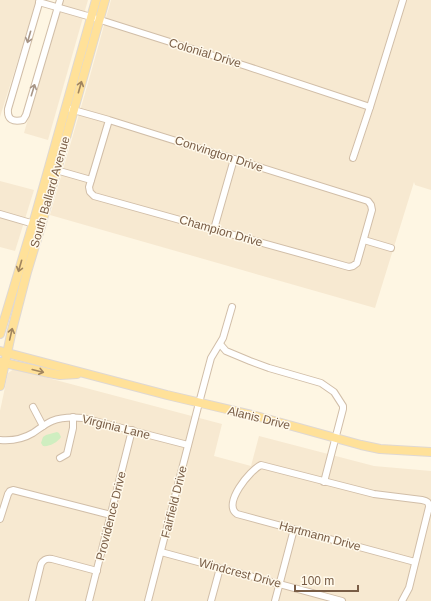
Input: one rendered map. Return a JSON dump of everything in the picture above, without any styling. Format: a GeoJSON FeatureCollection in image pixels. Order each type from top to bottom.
{"type":"FeatureCollection","features":[{"type":"Feature","properties":{"kind":"main road","name":"South Ballard Avenue"},"geometry":{"type":"LineString","coordinates":[[95,19],[96,0]]}},
{"type":"Feature","properties":{"kind":"main road","name":"South Ballard Avenue"},"geometry":{"type":"LineString","coordinates":[[0,334],[32,223],[69,109],[95,19],[105,0]]}},
{"type":"Feature","properties":{"kind":"main road","name":"South Ballard Avenue"},"geometry":{"type":"LineString","coordinates":[[0,386],[3,351],[41,226],[56,170],[69,109]]}},
{"type":"Feature","properties":{"kind":"main road","name":"Alanis Drive"},"geometry":{"type":"LineString","coordinates":[[3,351],[199,403],[256,416],[361,445],[431,452]]}},
{"type":"Feature","properties":{"kind":"main road","name":"Alanis Drive"},"geometry":{"type":"LineString","coordinates":[[2,362],[49,374],[88,374]]}},
{"type":"Feature","properties":{"kind":"street"},"geometry":{"type":"LineString","coordinates":[[40,1],[8,109],[8,115],[11,120],[23,120],[26,115],[60,0]]}},
{"type":"Feature","properties":{"kind":"street"},"geometry":{"type":"LineString","coordinates":[[353,158],[403,0]]}},
{"type":"Feature","properties":{"kind":"street","name":"Colonial Drive"},"geometry":{"type":"LineString","coordinates":[[40,1],[57,8],[246,66],[370,108]]}},
{"type":"Feature","properties":{"kind":"street","name":"Convington Drive"},"geometry":{"type":"LineString","coordinates":[[69,109],[109,120],[368,201],[372,210],[364,240]]}},
{"type":"Feature","properties":{"kind":"street"},"geometry":{"type":"LineString","coordinates":[[56,170],[91,180],[109,120]]}},
{"type":"Feature","properties":{"kind":"street"},"geometry":{"type":"LineString","coordinates":[[214,229],[234,159]]}},
{"type":"Feature","properties":{"kind":"street","name":"Champion Drive"},"geometry":{"type":"LineString","coordinates":[[91,180],[89,187],[90,192],[94,196],[349,267],[354,266],[357,263],[364,240]]}},
{"type":"Feature","properties":{"kind":"street"},"geometry":{"type":"LineString","coordinates":[[0,214],[41,226]]}},
{"type":"Feature","properties":{"kind":"street"},"geometry":{"type":"LineString","coordinates":[[364,240],[392,248]]}},
{"type":"Feature","properties":{"kind":"street","name":"Fairfield Drive"},"geometry":{"type":"LineString","coordinates":[[148,601],[211,358],[223,338],[232,307]]}},
{"type":"Feature","properties":{"kind":"street"},"geometry":{"type":"LineString","coordinates":[[220,344],[226,351],[269,368],[321,383],[334,392],[343,406],[343,409],[324,482],[374,494],[428,502],[429,507],[415,562],[408,588],[402,601]]}},
{"type":"Feature","properties":{"kind":"street"},"geometry":{"type":"LineString","coordinates":[[33,407],[43,426]]}},
{"type":"Feature","properties":{"kind":"street"},"geometry":{"type":"LineString","coordinates":[[60,458],[66,454],[73,428],[73,417]]}},
{"type":"Feature","properties":{"kind":"street","name":"Virginia Lane"},"geometry":{"type":"LineString","coordinates":[[0,440],[16,440],[26,437],[43,426],[57,420],[73,417],[132,430],[188,445]]}},
{"type":"Feature","properties":{"kind":"street","name":"Providence Drive"},"geometry":{"type":"LineString","coordinates":[[89,601],[132,430]]}},
{"type":"Feature","properties":{"kind":"street","name":"Hartmann Drive"},"geometry":{"type":"LineString","coordinates":[[324,482],[264,465],[259,465],[244,480],[237,492],[233,503],[233,509],[237,514],[415,562]]}},
{"type":"Feature","properties":{"kind":"street"},"geometry":{"type":"LineString","coordinates":[[0,520],[8,494],[13,490],[111,515]]}},
{"type":"Feature","properties":{"kind":"street"},"geometry":{"type":"LineString","coordinates":[[274,601],[294,529]]}},
{"type":"Feature","properties":{"kind":"street","name":"Windcrest Drive"},"geometry":{"type":"LineString","coordinates":[[161,552],[340,601]]}},
{"type":"Feature","properties":{"kind":"street"},"geometry":{"type":"LineString","coordinates":[[32,601],[41,564],[44,560],[49,558],[97,571]]}},
{"type":"Feature","properties":{"kind":"street"},"geometry":{"type":"LineString","coordinates":[[211,601],[220,568]]}},
{"type":"Feature","properties":{"kind":"shaded area"},"geometry":{"type":"Polygon","coordinates":[[[0,0],[37,0],[0,117],[0,0]]]}},
{"type":"Feature","properties":{"kind":"shaded area"},"geometry":{"type":"Polygon","coordinates":[[[62,0],[88,0],[48,140],[24,133],[62,0]]]}},
{"type":"Feature","properties":{"kind":"shaded area"},"geometry":{"type":"Polygon","coordinates":[[[111,0],[431,0],[431,190],[415,185],[414,182],[375,308],[50,215],[111,0]]]}},
{"type":"Feature","properties":{"kind":"shaded area"},"geometry":{"type":"Polygon","coordinates":[[[0,181],[34,190],[15,251],[0,247],[0,181]]]}},
{"type":"Feature","properties":{"kind":"shaded area"},"geometry":{"type":"Polygon","coordinates":[[[14,369],[222,424],[214,456],[251,466],[259,436],[374,466],[431,471],[431,601],[0,601],[0,411],[8,373],[14,369]]]}},
{"type":"Feature","properties":{"kind":"green space"},"geometry":{"type":"Polygon","coordinates":[[[57,432],[61,437],[60,439],[51,445],[43,446],[41,443],[43,437],[57,432]]]}}]}
